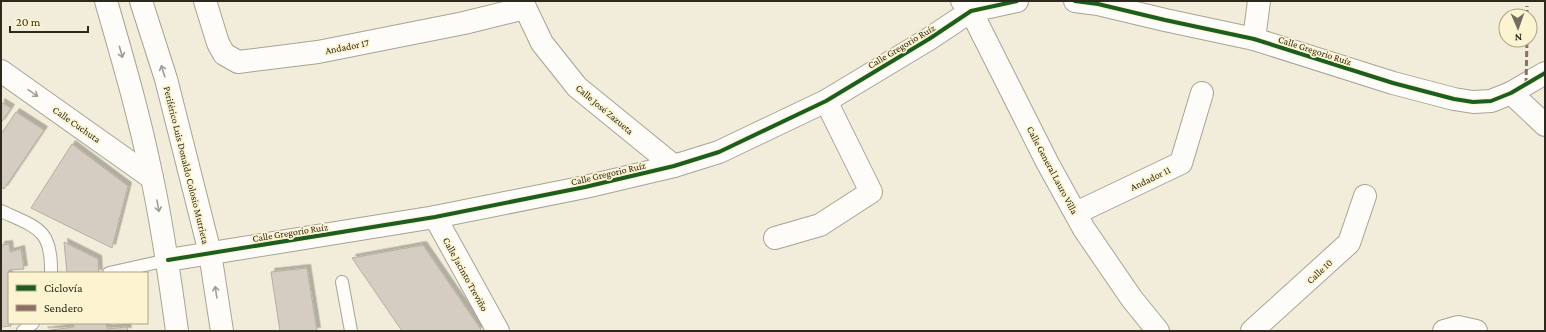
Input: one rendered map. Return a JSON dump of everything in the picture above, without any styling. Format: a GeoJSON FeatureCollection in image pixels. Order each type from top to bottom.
{"type":"FeatureCollection","features":[{"type":"Feature","properties":{"kind":"street"},"geometry":{"type":"LineString","coordinates":[[106,1],[130,86],[152,178],[168,260],[177,331]]}},
{"type":"Feature","properties":{"kind":"street","name":"Periférico Luis Donaldo Colosio Murrieta"},"geometry":{"type":"LineString","coordinates":[[141,1],[166,79],[210,253],[222,331]]}},
{"type":"Feature","properties":{"kind":"street","name":"Andador 17"},"geometry":{"type":"LineString","coordinates":[[205,1],[218,43],[224,54],[238,62],[318,52],[464,23],[524,4]]}},
{"type":"Feature","properties":{"kind":"street","name":"Calle Gregorio Ruíz"},"geometry":{"type":"LineString","coordinates":[[168,260],[435,217],[585,187],[674,166],[719,152],[826,101],[928,39],[966,6],[1017,1]]}},
{"type":"Feature","properties":{"kind":"street","name":"Calle Gregorio Ruíz"},"geometry":{"type":"LineString","coordinates":[[1075,1],[1098,2],[1165,20],[1254,39],[1393,83],[1454,100],[1473,102],[1491,101],[1511,93],[1545,73]]}},
{"type":"Feature","properties":{"kind":"street"},"geometry":{"type":"LineString","coordinates":[[1254,39],[1259,1]]}},
{"type":"Feature","properties":{"kind":"street","name":"Calle José Zazueta"},"geometry":{"type":"LineString","coordinates":[[524,4],[542,42],[577,87],[674,166]]}},
{"type":"Feature","properties":{"kind":"street","name":"Calle General Lauro Villa"},"geometry":{"type":"LineString","coordinates":[[966,6],[1047,162],[1084,229],[1132,299],[1158,331]]}},
{"type":"Feature","properties":{"kind":"street","name":"Calle Cuchuta"},"geometry":{"type":"LineString","coordinates":[[1,71],[152,178]]}},
{"type":"Feature","properties":{"kind":"street","name":"Andador 11"},"geometry":{"type":"LineString","coordinates":[[1076,213],[1181,163],[1202,93]]}},
{"type":"Feature","properties":{"kind":"street"},"geometry":{"type":"LineString","coordinates":[[1511,93],[1545,125]]}},
{"type":"Feature","properties":{"kind":"street"},"geometry":{"type":"LineString","coordinates":[[775,238],[820,225],[871,192],[826,101]]}},
{"type":"Feature","properties":{"kind":"street","name":"Calle 10"},"geometry":{"type":"LineString","coordinates":[[1252,331],[1349,243],[1365,196]]}},
{"type":"Feature","properties":{"kind":"street","name":"Calle Jacinto Treviño"},"geometry":{"type":"LineString","coordinates":[[435,217],[498,331]]}},
{"type":"Feature","properties":{"kind":"street"},"geometry":{"type":"LineString","coordinates":[[1444,331],[1458,327],[1476,331]]}},
{"type":"Feature","properties":{"kind":"lane"},"geometry":{"type":"LineString","coordinates":[[1,211],[37,229],[46,238],[51,253],[51,272]]}},
{"type":"Feature","properties":{"kind":"lane"},"geometry":{"type":"LineString","coordinates":[[114,272],[168,260]]}},
{"type":"Feature","properties":{"kind":"lane"},"geometry":{"type":"LineString","coordinates":[[342,282],[351,331]]}},
{"type":"Feature","properties":{"kind":"lane"},"geometry":{"type":"LineString","coordinates":[[23,331],[32,324]]}},
{"type":"Feature","properties":{"kind":"building"},"geometry":{"type":"Polygon","coordinates":[[[1,102],[11,108],[1,123],[1,102]]]}},
{"type":"Feature","properties":{"kind":"building"},"geometry":{"type":"Polygon","coordinates":[[[16,112],[44,130],[4,189],[1,187],[1,134],[16,112]]]}},
{"type":"Feature","properties":{"kind":"building"},"geometry":{"type":"Polygon","coordinates":[[[72,144],[128,186],[112,248],[31,208],[72,144]]]}},
{"type":"Feature","properties":{"kind":"building"},"geometry":{"type":"Polygon","coordinates":[[[64,242],[98,259],[99,272],[67,272],[64,242]]]}},
{"type":"Feature","properties":{"kind":"building"},"geometry":{"type":"Polygon","coordinates":[[[9,244],[10,252],[21,249],[24,269],[9,270],[8,272],[8,324],[11,324],[11,326],[1,327],[1,245],[9,244]]]}},
{"type":"Feature","properties":{"kind":"building"},"geometry":{"type":"Polygon","coordinates":[[[423,245],[482,331],[402,331],[352,258],[423,245]]]}},
{"type":"Feature","properties":{"kind":"building"},"geometry":{"type":"Polygon","coordinates":[[[307,268],[317,331],[280,331],[271,272],[307,268]]]}},
{"type":"Feature","properties":{"kind":"building"},"geometry":{"type":"Polygon","coordinates":[[[73,324],[106,324],[107,329],[127,327],[128,331],[44,331],[74,327],[73,324]]]}},
{"type":"Feature","properties":{"kind":"marked path"},"geometry":{"type":"LineString","coordinates":[[1526,84],[1527,48]]}},
{"type":"Feature","properties":{"kind":"cycle path"},"geometry":{"type":"LineString","coordinates":[[168,260],[435,217],[585,187],[674,166],[719,152],[826,101],[929,39],[971,11],[1017,1]]}},
{"type":"Feature","properties":{"kind":"cycle path"},"geometry":{"type":"LineString","coordinates":[[1075,1],[1098,4],[1254,39],[1393,83],[1454,99],[1473,102],[1491,101],[1511,93],[1545,73]]}}]}
